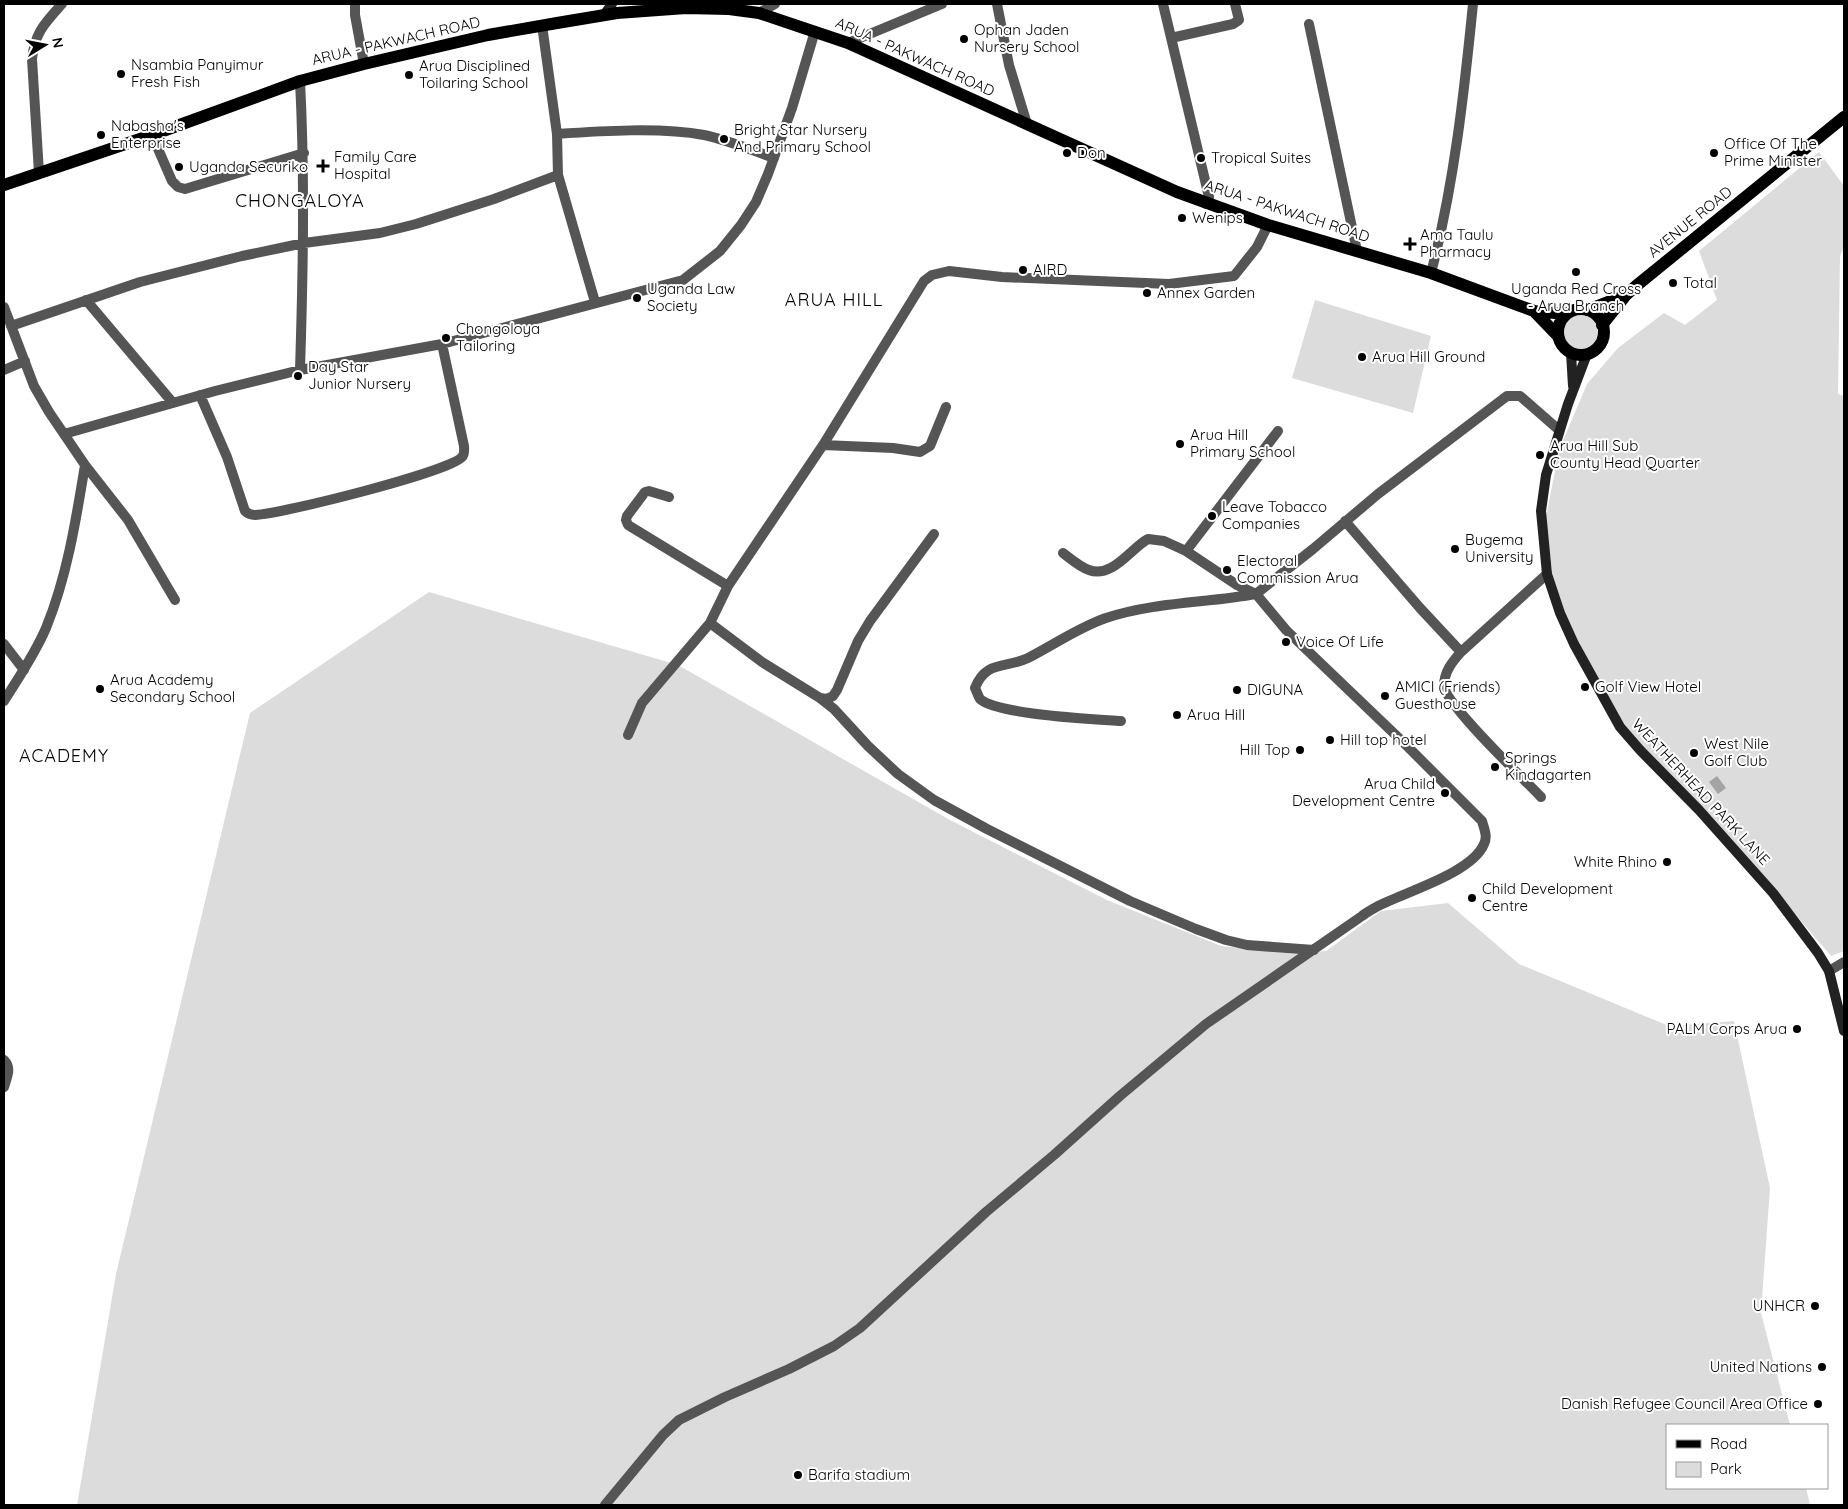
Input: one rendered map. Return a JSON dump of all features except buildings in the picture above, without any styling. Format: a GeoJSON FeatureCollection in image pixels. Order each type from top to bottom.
{"type":"FeatureCollection","features":[{"type":"Feature","properties":{"kind":"main road","name":"ARUA - PAKWACH ROAD"},"geometry":{"type":"LineString","coordinates":[[4,185],[152,135],[300,80],[364,64],[488,35],[604,15],[618,7],[686,8],[728,6],[759,13],[848,43],[1206,204],[1268,225],[1431,273],[1534,311],[1566,314]]}},
{"type":"Feature","properties":{"kind":"main road","name":"AVENUE ROAD"},"geometry":{"type":"LineString","coordinates":[[1602,325],[1626,295],[1844,117]]}},
{"type":"Feature","properties":{"kind":"main road","name":"AVENUE ROAD"},"geometry":{"type":"LineString","coordinates":[[1587,310],[1626,295]]}},
{"type":"Feature","properties":{"kind":"main road"},"geometry":{"type":"LineString","coordinates":[[1576,310],[1587,310],[1597,316],[1602,325],[1603,335],[1600,345],[1587,354],[1579,355],[1563,346],[1558,336],[1559,324],[1566,314],[1576,310]]}},
{"type":"Feature","properties":{"kind":"main road","name":"ARUA - PAKWACH ROAD"},"geometry":{"type":"LineString","coordinates":[[1534,311],[1558,336]]}},
{"type":"Feature","properties":{"kind":"main road","name":"WEATHERHEAD PARK LANE"},"geometry":{"type":"LineString","coordinates":[[1571,352],[1573,390]]}},
{"type":"Feature","properties":{"kind":"main road","name":"WEATHERHEAD PARK LANE"},"geometry":{"type":"LineString","coordinates":[[1587,354],[1573,390],[1546,475],[1541,511],[1547,574],[1560,613],[1574,644],[1620,727],[1773,892],[1799,926],[1829,971],[1844,1031]]}},
{"type":"Feature","properties":{"kind":"street"},"geometry":{"type":"LineString","coordinates":[[39,173],[33,69],[34,45],[42,27],[62,4]]}},
{"type":"Feature","properties":{"kind":"street"},"geometry":{"type":"LineString","coordinates":[[355,4],[355,15],[364,64]]}},
{"type":"Feature","properties":{"kind":"street"},"geometry":{"type":"LineString","coordinates":[[759,13],[775,4]]}},
{"type":"Feature","properties":{"kind":"street"},"geometry":{"type":"LineString","coordinates":[[848,43],[942,4]]}},
{"type":"Feature","properties":{"kind":"street"},"geometry":{"type":"LineString","coordinates":[[997,4],[1009,65],[1027,124]]}},
{"type":"Feature","properties":{"kind":"street"},"geometry":{"type":"LineString","coordinates":[[1163,4],[1209,196],[1206,204]]}},
{"type":"Feature","properties":{"kind":"street"},"geometry":{"type":"LineString","coordinates":[[1171,38],[1233,24],[1239,20],[1235,4]]}},
{"type":"Feature","properties":{"kind":"street"},"geometry":{"type":"LineString","coordinates":[[1431,273],[1444,225],[1461,109],[1473,4]]}},
{"type":"Feature","properties":{"kind":"street"},"geometry":{"type":"LineString","coordinates":[[1309,24],[1357,252]]}},
{"type":"Feature","properties":{"kind":"street"},"geometry":{"type":"LineString","coordinates":[[542,25],[557,134],[558,175],[595,302]]}},
{"type":"Feature","properties":{"kind":"street"},"geometry":{"type":"LineString","coordinates":[[64,434],[200,395],[300,370],[442,344],[683,280],[720,251],[742,225],[756,202],[792,108],[815,31]]}},
{"type":"Feature","properties":{"kind":"street"},"geometry":{"type":"LineString","coordinates":[[300,80],[304,153],[304,243],[300,370]]}},
{"type":"Feature","properties":{"kind":"street"},"geometry":{"type":"LineString","coordinates":[[557,134],[628,131],[702,135],[722,139],[774,158]]}},
{"type":"Feature","properties":{"kind":"street"},"geometry":{"type":"LineString","coordinates":[[152,135],[172,181],[178,187],[185,189],[304,153]]}},
{"type":"Feature","properties":{"kind":"street"},"geometry":{"type":"LineString","coordinates":[[11,326],[140,282],[242,256],[304,243],[380,233],[416,224],[494,199],[558,175]]}},
{"type":"Feature","properties":{"kind":"street"},"geometry":{"type":"LineString","coordinates":[[628,736],[642,703],[710,623],[728,586],[823,445],[924,281],[932,275],[948,271],[1002,277],[1169,284],[1234,276],[1256,247],[1268,225]]}},
{"type":"Feature","properties":{"kind":"street"},"geometry":{"type":"LineString","coordinates":[[86,300],[174,403]]}},
{"type":"Feature","properties":{"kind":"street"},"geometry":{"type":"LineString","coordinates":[[4,307],[34,386],[48,412],[85,465],[128,520],[175,600]]}},
{"type":"Feature","properties":{"kind":"street"},"geometry":{"type":"LineString","coordinates":[[200,395],[227,457],[245,511],[254,516],[284,510],[436,470],[462,457],[465,452],[464,446],[442,344]]}},
{"type":"Feature","properties":{"kind":"street"},"geometry":{"type":"LineString","coordinates":[[4,370],[25,361]]}},
{"type":"Feature","properties":{"kind":"street"},"geometry":{"type":"LineString","coordinates":[[1121,721],[1027,712],[989,704],[979,698],[975,688],[979,678],[987,670],[1026,659],[1080,628],[1106,618],[1132,611],[1186,602],[1228,599],[1256,594],[1378,494],[1508,396],[1520,396],[1560,430]]}},
{"type":"Feature","properties":{"kind":"street"},"geometry":{"type":"LineString","coordinates":[[823,445],[893,448],[920,452],[930,446],[946,407]]}},
{"type":"Feature","properties":{"kind":"street"},"geometry":{"type":"LineString","coordinates":[[1186,551],[1278,431]]}},
{"type":"Feature","properties":{"kind":"street"},"geometry":{"type":"LineString","coordinates":[[4,701],[24,670],[46,628],[61,584],[85,465]]}},
{"type":"Feature","properties":{"kind":"street"},"geometry":{"type":"LineString","coordinates":[[669,497],[650,491],[645,492],[628,516],[626,520],[628,525],[728,586]]}},
{"type":"Feature","properties":{"kind":"street"},"geometry":{"type":"LineString","coordinates":[[1345,521],[1420,608],[1461,652]]}},
{"type":"Feature","properties":{"kind":"street"},"geometry":{"type":"LineString","coordinates":[[820,698],[827,700],[833,696],[843,679],[858,641],[870,621],[934,534]]}},
{"type":"Feature","properties":{"kind":"street"},"geometry":{"type":"LineString","coordinates":[[605,1505],[663,1435],[679,1420],[834,1346],[860,1328],[986,1212],[1206,1024],[1379,905],[1422,888],[1456,869],[1476,856],[1484,844],[1486,834],[1482,821],[1286,630],[1256,594],[1237,585],[1186,551],[1164,541],[1148,538],[1112,567],[1094,572],[1087,570],[1063,553]]}},
{"type":"Feature","properties":{"kind":"street"},"geometry":{"type":"LineString","coordinates":[[1541,797],[1471,725],[1449,700],[1444,688],[1446,674],[1461,652],[1547,574]]}},
{"type":"Feature","properties":{"kind":"street"},"geometry":{"type":"LineString","coordinates":[[710,623],[762,662],[820,698],[834,709],[888,766],[934,800],[1130,901],[1219,937],[1247,944],[1314,950]]}},
{"type":"Feature","properties":{"kind":"street"},"geometry":{"type":"LineString","coordinates":[[4,644],[24,670]]}},
{"type":"Feature","properties":{"kind":"street"},"geometry":{"type":"LineString","coordinates":[[1829,971],[1844,962]]}},
{"type":"Feature","properties":{"kind":"street"},"geometry":{"type":"LineString","coordinates":[[4,1060],[9,1070],[4,1087]]}},
{"type":"Feature","properties":{"kind":"green space"},"geometry":{"type":"Polygon","coordinates":[[[1819,152],[1844,186],[1844,247],[1840,256],[1838,394],[1844,396],[1844,951],[1831,956],[1727,835],[1636,745],[1575,640],[1553,581],[1546,517],[1559,450],[1587,384],[1618,348],[1664,313],[1685,325],[1717,300],[1699,251],[1819,152]]]}},
{"type":"Feature","properties":{"kind":"green space","name":"Arua Hill Ground"},"geometry":{"type":"Polygon","coordinates":[[[1315,300],[1431,336],[1413,413],[1292,378],[1315,300]]]}},
{"type":"Feature","properties":{"kind":"green space"},"geometry":{"type":"Polygon","coordinates":[[[1580,315],[1587,316],[1593,320],[1597,326],[1597,340],[1593,346],[1587,350],[1580,351],[1573,350],[1567,346],[1563,340],[1562,333],[1563,326],[1567,320],[1573,316],[1580,315]]]}},
{"type":"Feature","properties":{"kind":"green space"},"geometry":{"type":"Polygon","coordinates":[[[429,592],[678,665],[950,820],[1107,900],[1221,946],[1296,954],[1326,951],[1381,911],[1448,903],[1519,964],[1669,1026],[1734,1021],[1770,1188],[1761,1313],[1790,1424],[1666,1424],[1666,1489],[1806,1489],[1810,1505],[77,1505],[116,1274],[250,713],[429,592]]]}},
{"type":"Feature","properties":{"kind":"shaded area"},"geometry":{"type":"Polygon","coordinates":[[[1717,776],[1726,788],[1718,794],[1709,782],[1717,776]]]}},
{"type":"Feature","properties":{"kind":"place","name":"Ophan Jaden Nursery School"},"geometry":{"type":"Point","coordinates":[964,39]}},
{"type":"Feature","properties":{"kind":"place","name":"Nsambia Panyimur Fresh Fish"},"geometry":{"type":"Point","coordinates":[121,74]}},
{"type":"Feature","properties":{"kind":"place","name":"Arua Disciplined Toilaring School"},"geometry":{"type":"Point","coordinates":[409,75]}},
{"type":"Feature","properties":{"kind":"place","name":"Nabasha's Enterprise"},"geometry":{"type":"Point","coordinates":[101,135]}},
{"type":"Feature","properties":{"kind":"place","name":"Bright Star Nursery And Primary School"},"geometry":{"type":"Point","coordinates":[724,139]}},
{"type":"Feature","properties":{"kind":"place","name":"Don"},"geometry":{"type":"Point","coordinates":[1067,153]}},
{"type":"Feature","properties":{"kind":"place","name":"Office Of The Prime Minister"},"geometry":{"type":"Point","coordinates":[1714,153]}},
{"type":"Feature","properties":{"kind":"place","name":"Tropical Suites"},"geometry":{"type":"Point","coordinates":[1201,158]}},
{"type":"Feature","properties":{"kind":"place","name":"Family Care Hospital"},"geometry":{"type":"Point","coordinates":[323,166]}},
{"type":"Feature","properties":{"kind":"place","name":"Uganda Securiko"},"geometry":{"type":"Point","coordinates":[179,167]}},
{"type":"Feature","properties":{"kind":"place","name":"Wenips"},"geometry":{"type":"Point","coordinates":[1182,218]}},
{"type":"Feature","properties":{"kind":"place","name":"Ama Taulu Pharmacy"},"geometry":{"type":"Point","coordinates":[1410,244]}},
{"type":"Feature","properties":{"kind":"place","name":"AIRD"},"geometry":{"type":"Point","coordinates":[1023,270]}},
{"type":"Feature","properties":{"kind":"place","name":"Uganda Red Cross - Arua Branch"},"geometry":{"type":"Point","coordinates":[1576,272]}},
{"type":"Feature","properties":{"kind":"place","name":"Total"},"geometry":{"type":"Point","coordinates":[1673,283]}},
{"type":"Feature","properties":{"kind":"place","name":"Annex Garden"},"geometry":{"type":"Point","coordinates":[1147,293]}},
{"type":"Feature","properties":{"kind":"place","name":"Uganda Law Society"},"geometry":{"type":"Point","coordinates":[637,298]}},
{"type":"Feature","properties":{"kind":"place","name":"Chongoloya Tailoring"},"geometry":{"type":"Point","coordinates":[446,338]}},
{"type":"Feature","properties":{"kind":"place","name":"Arua Hill Ground"},"geometry":{"type":"Point","coordinates":[1362,357]}},
{"type":"Feature","properties":{"kind":"place","name":"Day Star Junior Nursery"},"geometry":{"type":"Point","coordinates":[298,376]}},
{"type":"Feature","properties":{"kind":"place","name":"Arua Hill Primary School"},"geometry":{"type":"Point","coordinates":[1180,444]}},
{"type":"Feature","properties":{"kind":"place","name":"Arua Hill Sub County Head Quarter"},"geometry":{"type":"Point","coordinates":[1540,455]}},
{"type":"Feature","properties":{"kind":"place","name":"Leave Tobacco Companies"},"geometry":{"type":"Point","coordinates":[1212,516]}},
{"type":"Feature","properties":{"kind":"place","name":"Bugema University"},"geometry":{"type":"Point","coordinates":[1455,549]}},
{"type":"Feature","properties":{"kind":"place","name":"Electoral Commission Arua"},"geometry":{"type":"Point","coordinates":[1227,570]}},
{"type":"Feature","properties":{"kind":"place","name":"Voice Of Life"},"geometry":{"type":"Point","coordinates":[1286,642]}},
{"type":"Feature","properties":{"kind":"place","name":"Golf View Hotel"},"geometry":{"type":"Point","coordinates":[1585,687]}},
{"type":"Feature","properties":{"kind":"place","name":"Arua Academy Secondary School"},"geometry":{"type":"Point","coordinates":[100,689]}},
{"type":"Feature","properties":{"kind":"place","name":"DIGUNA"},"geometry":{"type":"Point","coordinates":[1237,690]}},
{"type":"Feature","properties":{"kind":"place","name":"AMICI (Friends) Guesthouse"},"geometry":{"type":"Point","coordinates":[1385,696]}},
{"type":"Feature","properties":{"kind":"place","name":"Arua Hill"},"geometry":{"type":"Point","coordinates":[1177,715]}},
{"type":"Feature","properties":{"kind":"place","name":"Hill top hotel"},"geometry":{"type":"Point","coordinates":[1330,740]}},
{"type":"Feature","properties":{"kind":"place","name":"Hill Top"},"geometry":{"type":"Point","coordinates":[1300,750]}},
{"type":"Feature","properties":{"kind":"place","name":"West Nile Golf Club"},"geometry":{"type":"Point","coordinates":[1694,753]}},
{"type":"Feature","properties":{"kind":"place","name":"Springs Kindagarten"},"geometry":{"type":"Point","coordinates":[1495,767]}},
{"type":"Feature","properties":{"kind":"place","name":"Arua Child Development Centre"},"geometry":{"type":"Point","coordinates":[1445,793]}},
{"type":"Feature","properties":{"kind":"place","name":"White Rhino"},"geometry":{"type":"Point","coordinates":[1667,862]}},
{"type":"Feature","properties":{"kind":"place","name":"Child Development Centre"},"geometry":{"type":"Point","coordinates":[1472,898]}},
{"type":"Feature","properties":{"kind":"place","name":"PALM Corps Arua"},"geometry":{"type":"Point","coordinates":[1797,1029]}},
{"type":"Feature","properties":{"kind":"place","name":"UNHCR"},"geometry":{"type":"Point","coordinates":[1815,1306]}},
{"type":"Feature","properties":{"kind":"place","name":"United Nations"},"geometry":{"type":"Point","coordinates":[1822,1367]}},
{"type":"Feature","properties":{"kind":"place","name":"Danish Refugee Council Area Office"},"geometry":{"type":"Point","coordinates":[1818,1404]}},
{"type":"Feature","properties":{"kind":"place","name":"Barifa stadium"},"geometry":{"type":"Point","coordinates":[798,1475]}},
{"type":"Feature","properties":{"kind":"district","name":"CHONGALOYA"},"geometry":{"type":"Point","coordinates":[300,201]}},
{"type":"Feature","properties":{"kind":"district","name":"ARUA HILL"},"geometry":{"type":"Point","coordinates":[834,300]}},
{"type":"Feature","properties":{"kind":"district","name":"ACADEMY"},"geometry":{"type":"Point","coordinates":[64,756]}}]}
